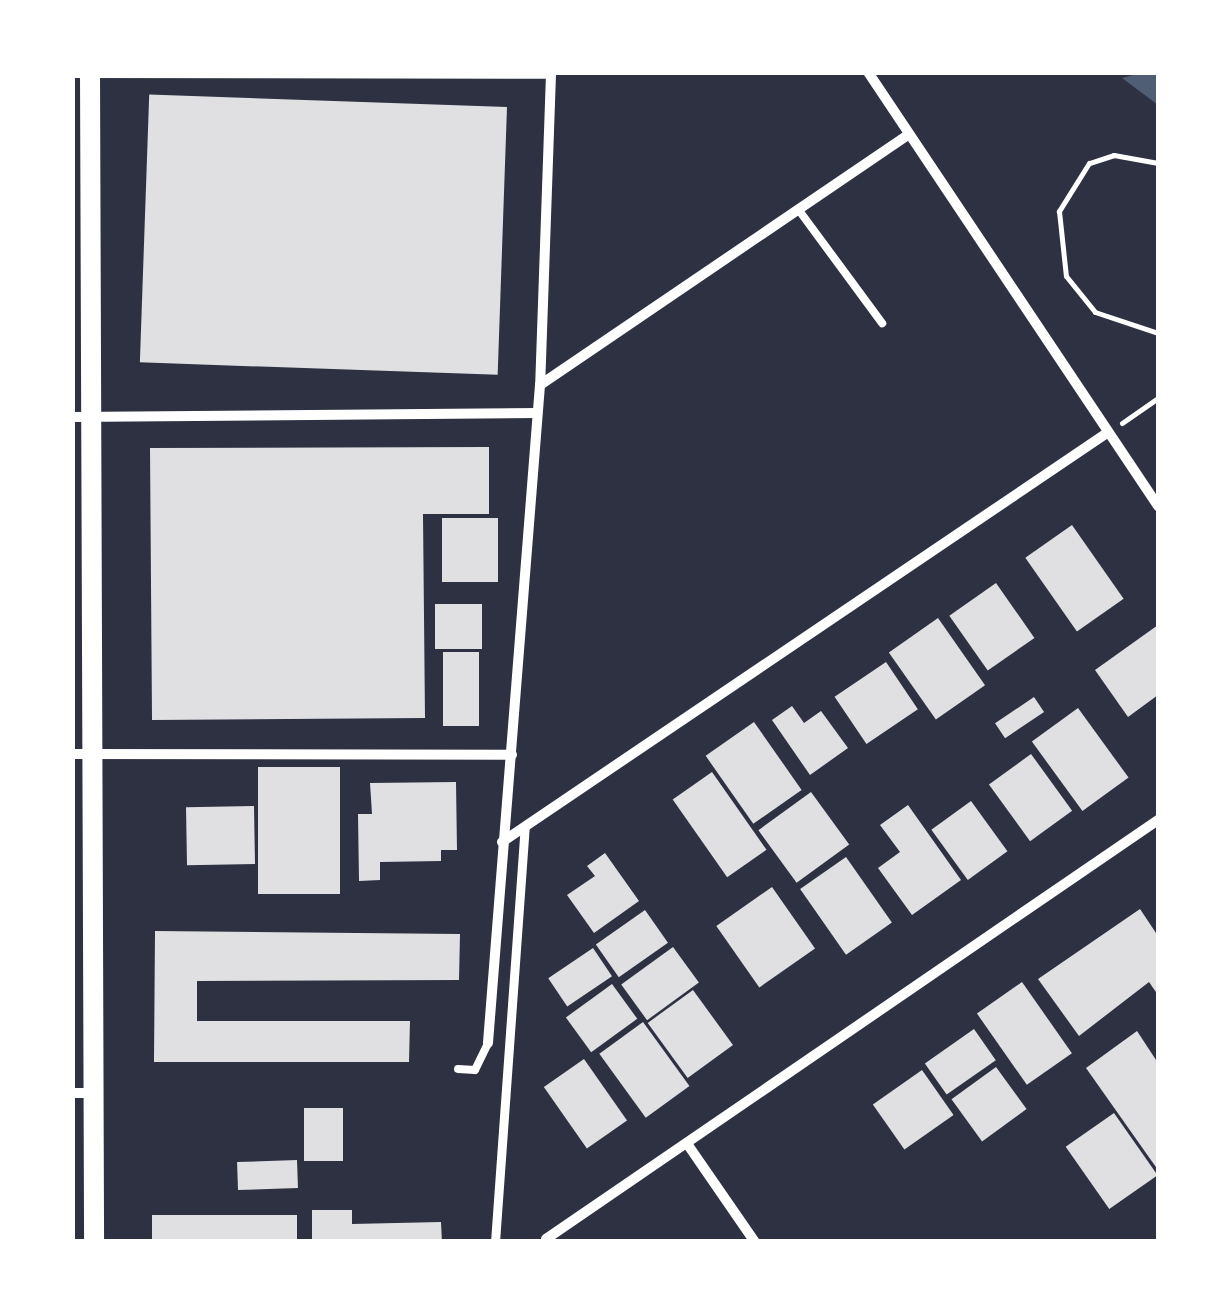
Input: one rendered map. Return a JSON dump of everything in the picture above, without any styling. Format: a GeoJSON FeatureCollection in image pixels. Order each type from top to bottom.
{"type":"FeatureCollection","features":[{"type":"Feature","properties":{"kind":"main road"},"geometry":{"type":"LineString","coordinates":[[90,73],[81,417],[83,1093],[94,1242]]}},
{"type":"Feature","properties":{"kind":"street"},"geometry":{"type":"LineString","coordinates":[[868,72],[1158,506]]}},
{"type":"Feature","properties":{"kind":"street"},"geometry":{"type":"LineString","coordinates":[[72,73],[552,74],[540,385],[488,1044]]}},
{"type":"Feature","properties":{"kind":"street"},"geometry":{"type":"LineString","coordinates":[[540,385],[908,135]]}},
{"type":"Feature","properties":{"kind":"street"},"geometry":{"type":"LineString","coordinates":[[81,417],[536,413]]}},
{"type":"Feature","properties":{"kind":"street"},"geometry":{"type":"LineString","coordinates":[[502,843],[1108,433]]}},
{"type":"Feature","properties":{"kind":"street"},"geometry":{"type":"LineString","coordinates":[[82,754],[512,755]]}},
{"type":"Feature","properties":{"kind":"street"},"geometry":{"type":"LineString","coordinates":[[546,1239],[1158,820]]}},
{"type":"Feature","properties":{"kind":"street"},"geometry":{"type":"LineString","coordinates":[[495,1242],[525,826]]}},
{"type":"Feature","properties":{"kind":"street"},"geometry":{"type":"LineString","coordinates":[[688,1145],[755,1242]]}},
{"type":"Feature","properties":{"kind":"lane"},"geometry":{"type":"LineString","coordinates":[[798,209],[882,323]]}},
{"type":"Feature","properties":{"kind":"lane"},"geometry":{"type":"LineString","coordinates":[[458,1069],[475,1070],[488,1044]]}},
{"type":"Feature","properties":{"kind":"path"},"geometry":{"type":"LineString","coordinates":[[1158,163],[1114,155],[1089,163],[1059,210],[1076,288],[1095,312],[1158,333]]}},
{"type":"Feature","properties":{"kind":"path"},"geometry":{"type":"LineString","coordinates":[[1108,433],[1158,398]]}},
{"type":"Feature","properties":{"kind":"water"},"geometry":{"type":"Polygon","coordinates":[[[1158,72],[1158,105],[1122,78],[1141,73],[1158,72]]]}},
{"type":"Feature","properties":{"kind":"building"},"geometry":{"type":"Polygon","coordinates":[[[149,95],[507,107],[498,375],[140,362],[149,95]]]}},
{"type":"Feature","properties":{"kind":"building"},"geometry":{"type":"Polygon","coordinates":[[[489,447],[489,514],[423,514],[425,718],[152,720],[150,448],[489,447]]]}},
{"type":"Feature","properties":{"kind":"building"},"geometry":{"type":"Polygon","coordinates":[[[442,518],[498,518],[498,582],[442,582],[442,518]]]}},
{"type":"Feature","properties":{"kind":"building"},"geometry":{"type":"Polygon","coordinates":[[[1072,525],[1124,599],[1077,631],[1025,558],[1072,525]]]}},
{"type":"Feature","properties":{"kind":"building"},"geometry":{"type":"Polygon","coordinates":[[[996,583],[1034,638],[988,671],[949,616],[996,583]]]}},
{"type":"Feature","properties":{"kind":"building"},"geometry":{"type":"Polygon","coordinates":[[[435,604],[482,604],[482,649],[435,649],[435,604]]]}},
{"type":"Feature","properties":{"kind":"building"},"geometry":{"type":"Polygon","coordinates":[[[938,618],[985,685],[936,720],[889,652],[938,618]]]}},
{"type":"Feature","properties":{"kind":"building"},"geometry":{"type":"Polygon","coordinates":[[[1158,625],[1158,695],[1128,717],[1095,670],[1158,625]]]}},
{"type":"Feature","properties":{"kind":"building"},"geometry":{"type":"Polygon","coordinates":[[[443,652],[479,652],[479,726],[443,726],[443,652]]]}},
{"type":"Feature","properties":{"kind":"building"},"geometry":{"type":"Polygon","coordinates":[[[886,662],[918,709],[866,744],[835,697],[886,662]]]}},
{"type":"Feature","properties":{"kind":"building"},"geometry":{"type":"Polygon","coordinates":[[[1034,697],[1044,712],[1005,738],[995,723],[1034,697]]]}},
{"type":"Feature","properties":{"kind":"building"},"geometry":{"type":"Polygon","coordinates":[[[792,706],[804,723],[821,711],[848,748],[810,775],[772,720],[792,706]]]}},
{"type":"Feature","properties":{"kind":"building"},"geometry":{"type":"Polygon","coordinates":[[[1078,708],[1129,778],[1082,811],[1032,742],[1078,708]]]}},
{"type":"Feature","properties":{"kind":"building"},"geometry":{"type":"Polygon","coordinates":[[[754,722],[802,790],[753,824],[706,756],[754,722]]]}},
{"type":"Feature","properties":{"kind":"building"},"geometry":{"type":"Polygon","coordinates":[[[1031,754],[1072,811],[1030,841],[989,785],[1031,754]]]}},
{"type":"Feature","properties":{"kind":"building"},"geometry":{"type":"Polygon","coordinates":[[[258,767],[340,767],[340,894],[258,894],[258,767]]]}},
{"type":"Feature","properties":{"kind":"building"},"geometry":{"type":"Polygon","coordinates":[[[712,772],[766,850],[727,877],[673,800],[712,772]]]}},
{"type":"Feature","properties":{"kind":"building"},"geometry":{"type":"Polygon","coordinates":[[[456,782],[457,850],[441,850],[441,861],[380,862],[380,880],[359,881],[358,814],[372,814],[370,783],[456,782]]]}},
{"type":"Feature","properties":{"kind":"building"},"geometry":{"type":"Polygon","coordinates":[[[811,792],[849,845],[797,883],[758,830],[811,792]]]}},
{"type":"Feature","properties":{"kind":"building"},"geometry":{"type":"Polygon","coordinates":[[[971,801],[1007,851],[968,880],[931,830],[971,801]]]}},
{"type":"Feature","properties":{"kind":"building"},"geometry":{"type":"Polygon","coordinates":[[[908,805],[961,880],[912,915],[878,868],[900,852],[880,825],[908,805]]]}},
{"type":"Feature","properties":{"kind":"building"},"geometry":{"type":"Polygon","coordinates":[[[254,806],[255,864],[187,865],[186,807],[254,806]]]}},
{"type":"Feature","properties":{"kind":"building"},"geometry":{"type":"Polygon","coordinates":[[[605,853],[639,901],[594,933],[567,895],[595,876],[587,866],[605,853]]]}},
{"type":"Feature","properties":{"kind":"building"},"geometry":{"type":"Polygon","coordinates":[[[846,857],[892,923],[846,955],[800,889],[846,857]]]}},
{"type":"Feature","properties":{"kind":"building"},"geometry":{"type":"Polygon","coordinates":[[[772,887],[815,948],[759,987],[716,926],[772,887]]]}},
{"type":"Feature","properties":{"kind":"building"},"geometry":{"type":"Polygon","coordinates":[[[1140,909],[1158,936],[1158,995],[1149,982],[1079,1036],[1038,979],[1140,909]]]}},
{"type":"Feature","properties":{"kind":"building"},"geometry":{"type":"Polygon","coordinates":[[[645,910],[668,943],[619,977],[596,944],[645,910]]]}},
{"type":"Feature","properties":{"kind":"building"},"geometry":{"type":"Polygon","coordinates":[[[155,931],[460,934],[459,980],[197,981],[197,1021],[410,1021],[409,1062],[154,1062],[155,931]]]}},
{"type":"Feature","properties":{"kind":"building"},"geometry":{"type":"Polygon","coordinates":[[[673,947],[699,983],[647,1020],[621,985],[673,947]]]}},
{"type":"Feature","properties":{"kind":"building"},"geometry":{"type":"Polygon","coordinates":[[[593,948],[612,976],[567,1006],[548,978],[593,948]]]}},
{"type":"Feature","properties":{"kind":"building"},"geometry":{"type":"Polygon","coordinates":[[[1022,982],[1072,1053],[1027,1085],[977,1014],[1022,982]]]}},
{"type":"Feature","properties":{"kind":"building"},"geometry":{"type":"Polygon","coordinates":[[[612,984],[637,1019],[591,1052],[566,1018],[612,984]]]}},
{"type":"Feature","properties":{"kind":"building"},"geometry":{"type":"Polygon","coordinates":[[[693,990],[733,1045],[688,1078],[648,1023],[693,990]]]}},
{"type":"Feature","properties":{"kind":"building"},"geometry":{"type":"Polygon","coordinates":[[[643,1022],[689,1086],[646,1118],[599,1054],[643,1022]]]}},
{"type":"Feature","properties":{"kind":"building"},"geometry":{"type":"Polygon","coordinates":[[[974,1029],[996,1060],[947,1095],[925,1063],[974,1029]]]}},
{"type":"Feature","properties":{"kind":"building"},"geometry":{"type":"Polygon","coordinates":[[[1137,1031],[1158,1063],[1158,1170],[1086,1068],[1137,1031]]]}},
{"type":"Feature","properties":{"kind":"building"},"geometry":{"type":"Polygon","coordinates":[[[584,1059],[627,1120],[587,1149],[544,1087],[584,1059]]]}},
{"type":"Feature","properties":{"kind":"building"},"geometry":{"type":"Polygon","coordinates":[[[996,1067],[1027,1109],[982,1141],[952,1099],[996,1067]]]}},
{"type":"Feature","properties":{"kind":"building"},"geometry":{"type":"Polygon","coordinates":[[[922,1070],[954,1115],[904,1149],[873,1104],[922,1070]]]}},
{"type":"Feature","properties":{"kind":"building"},"geometry":{"type":"Polygon","coordinates":[[[304,1108],[343,1108],[343,1161],[304,1161],[304,1108]]]}},
{"type":"Feature","properties":{"kind":"building"},"geometry":{"type":"Polygon","coordinates":[[[1114,1113],[1158,1175],[1109,1209],[1066,1147],[1114,1113]]]}},
{"type":"Feature","properties":{"kind":"building"},"geometry":{"type":"Polygon","coordinates":[[[297,1160],[298,1188],[238,1190],[237,1162],[297,1160]]]}},
{"type":"Feature","properties":{"kind":"building"},"geometry":{"type":"Polygon","coordinates":[[[312,1210],[352,1210],[352,1224],[441,1222],[442,1242],[312,1242],[312,1210]]]}},
{"type":"Feature","properties":{"kind":"building"},"geometry":{"type":"Polygon","coordinates":[[[152,1215],[297,1215],[297,1242],[152,1242],[152,1215]]]}}]}
